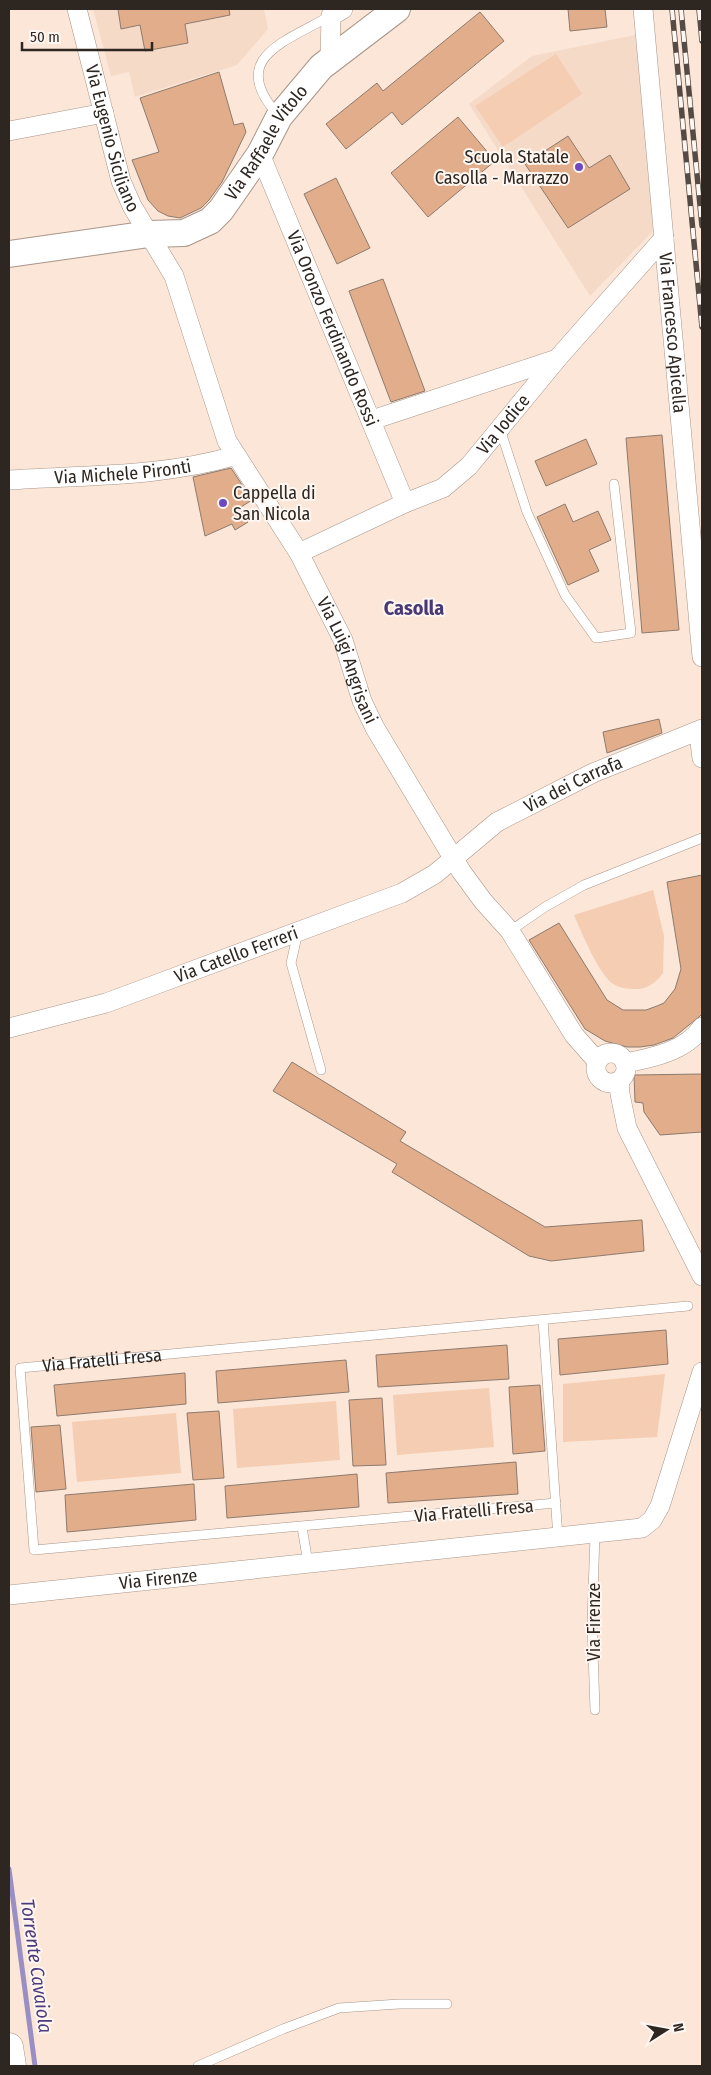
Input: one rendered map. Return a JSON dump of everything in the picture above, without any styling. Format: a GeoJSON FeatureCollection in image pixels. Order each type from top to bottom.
{"type":"FeatureCollection","features":[{"type":"Feature","properties":{"kind":"main road","name":"Via Raffaele Vitolo"},"geometry":{"type":"LineString","coordinates":[[9,254],[148,234],[184,232],[210,221],[221,210],[260,154],[279,117],[330,58],[391,10]]}},
{"type":"Feature","properties":{"kind":"main road"},"geometry":{"type":"LineString","coordinates":[[9,2047],[12,2066]]}},
{"type":"Feature","properties":{"kind":"street","name":"Via Eugenio Siciliano"},"geometry":{"type":"LineString","coordinates":[[77,9],[121,181],[132,206],[148,234]]}},
{"type":"Feature","properties":{"kind":"street","name":"Via Francesco Apicella"},"geometry":{"type":"LineString","coordinates":[[643,9],[702,657]]}},
{"type":"Feature","properties":{"kind":"street"},"geometry":{"type":"LineString","coordinates":[[330,58],[337,12]]}},
{"type":"Feature","properties":{"kind":"street"},"geometry":{"type":"LineString","coordinates":[[9,131],[104,114]]}},
{"type":"Feature","properties":{"kind":"street","name":"Via Oronzo Ferdinando Rossi"},"geometry":{"type":"LineString","coordinates":[[260,154],[405,502]]}},
{"type":"Feature","properties":{"kind":"street","name":"Via Luigi Angrisani"},"geometry":{"type":"LineString","coordinates":[[148,234],[174,276],[227,441],[234,456],[298,553],[343,640],[362,701],[375,728],[407,784],[453,857],[483,901],[510,931],[574,1035],[597,1061]]}},
{"type":"Feature","properties":{"kind":"street","name":"Via Iodice"},"geometry":{"type":"LineString","coordinates":[[298,553],[405,502],[443,488],[469,466],[556,359],[664,238]]}},
{"type":"Feature","properties":{"kind":"street"},"geometry":{"type":"LineString","coordinates":[[372,420],[556,359]]}},
{"type":"Feature","properties":{"kind":"street","name":"Via Michele Pironti"},"geometry":{"type":"LineString","coordinates":[[9,480],[160,471],[191,467],[234,456]]}},
{"type":"Feature","properties":{"kind":"street"},"geometry":{"type":"LineString","coordinates":[[702,731],[700,742],[702,758]]}},
{"type":"Feature","properties":{"kind":"street","name":"Via dei Carrafa"},"geometry":{"type":"LineString","coordinates":[[453,857],[497,822],[593,773],[702,731]]}},
{"type":"Feature","properties":{"kind":"street","name":"Via Catello Ferreri"},"geometry":{"type":"LineString","coordinates":[[9,1028],[106,1003],[402,893],[435,874],[453,857]]}},
{"type":"Feature","properties":{"kind":"street"},"geometry":{"type":"LineString","coordinates":[[625,1063],[658,1056],[678,1047],[702,1027]]}},
{"type":"Feature","properties":{"kind":"street"},"geometry":{"type":"LineString","coordinates":[[627,1128],[621,1103],[620,1081],[625,1073],[625,1063],[619,1055],[609,1053],[597,1061],[595,1071],[614,1112],[627,1128],[702,1276]]}},
{"type":"Feature","properties":{"kind":"street"},"geometry":{"type":"LineString","coordinates":[[600,1080],[610,1084],[620,1081]]}},
{"type":"Feature","properties":{"kind":"street"},"geometry":{"type":"LineString","coordinates":[[558,1538],[642,1528],[652,1520],[669,1483],[702,1372]]}},
{"type":"Feature","properties":{"kind":"street","name":"Via Firenze"},"geometry":{"type":"LineString","coordinates":[[9,1595],[306,1558],[558,1538]]}},
{"type":"Feature","properties":{"kind":"lane"},"geometry":{"type":"LineString","coordinates":[[279,117],[265,101],[257,82],[259,64],[274,48],[337,12]]}},
{"type":"Feature","properties":{"kind":"lane"},"geometry":{"type":"LineString","coordinates":[[500,429],[527,512],[564,595],[596,638],[631,633],[614,484]]}},
{"type":"Feature","properties":{"kind":"lane"},"geometry":{"type":"LineString","coordinates":[[510,931],[545,907],[584,886],[702,838]]}},
{"type":"Feature","properties":{"kind":"lane"},"geometry":{"type":"LineString","coordinates":[[298,932],[291,963],[320,1070]]}},
{"type":"Feature","properties":{"kind":"lane","name":"Via Fratelli Fresa"},"geometry":{"type":"LineString","coordinates":[[556,1503],[34,1550],[20,1368],[688,1306]]}},
{"type":"Feature","properties":{"kind":"lane","name":"Via Fratelli Fresa"},"geometry":{"type":"LineString","coordinates":[[543,1320],[558,1538]]}},
{"type":"Feature","properties":{"kind":"lane"},"geometry":{"type":"LineString","coordinates":[[302,1527],[306,1558]]}},
{"type":"Feature","properties":{"kind":"lane","name":"Via Firenze"},"geometry":{"type":"LineString","coordinates":[[595,1534],[592,1623],[596,1710]]}},
{"type":"Feature","properties":{"kind":"lane"},"geometry":{"type":"LineString","coordinates":[[198,2066],[283,2029],[339,2008],[399,2004],[447,2004]]}},
{"type":"Feature","properties":{"kind":"shaded area"},"geometry":{"type":"Polygon","coordinates":[[[93,9],[264,9],[268,29],[237,65],[135,97],[129,72],[111,76],[93,9]]]}},
{"type":"Feature","properties":{"kind":"shaded area","name":"Scuola Statale Casolla - Marrazzo"},"geometry":{"type":"Polygon","coordinates":[[[635,35],[655,229],[590,296],[469,104],[532,56],[635,35]]]}},
{"type":"Feature","properties":{"kind":"shaded area"},"geometry":{"type":"Polygon","coordinates":[[[556,54],[582,94],[503,147],[475,106],[556,54]]]}},
{"type":"Feature","properties":{"kind":"shaded area"},"geometry":{"type":"Polygon","coordinates":[[[653,890],[664,936],[663,973],[654,983],[647,987],[632,989],[620,987],[609,981],[597,964],[574,915],[653,890]]]}},
{"type":"Feature","properties":{"kind":"shaded area"},"geometry":{"type":"Polygon","coordinates":[[[665,1374],[657,1437],[563,1442],[563,1384],[665,1374]]]}},
{"type":"Feature","properties":{"kind":"shaded area"},"geometry":{"type":"Polygon","coordinates":[[[489,1388],[494,1447],[397,1455],[393,1395],[489,1388]]]}},
{"type":"Feature","properties":{"kind":"shaded area"},"geometry":{"type":"Polygon","coordinates":[[[336,1401],[340,1460],[237,1468],[233,1409],[336,1401]]]}},
{"type":"Feature","properties":{"kind":"shaded area"},"geometry":{"type":"Polygon","coordinates":[[[176,1413],[181,1473],[77,1482],[72,1422],[176,1413]]]}},
{"type":"Feature","properties":{"kind":"building"},"geometry":{"type":"Polygon","coordinates":[[[118,9],[229,9],[230,15],[185,24],[188,43],[145,51],[140,25],[121,29],[118,9]]]}},
{"type":"Feature","properties":{"kind":"building"},"geometry":{"type":"Polygon","coordinates":[[[568,9],[605,9],[607,27],[570,31],[568,9]]]}},
{"type":"Feature","properties":{"kind":"building"},"geometry":{"type":"Polygon","coordinates":[[[480,12],[504,41],[402,125],[392,112],[346,149],[326,124],[377,83],[383,91],[480,12]]]}},
{"type":"Feature","properties":{"kind":"building"},"geometry":{"type":"Polygon","coordinates":[[[219,72],[234,125],[243,123],[246,132],[222,182],[209,200],[201,208],[180,218],[168,216],[158,211],[148,200],[132,160],[159,152],[140,98],[219,72]]]}},
{"type":"Feature","properties":{"kind":"building"},"geometry":{"type":"Polygon","coordinates":[[[458,117],[495,161],[428,217],[391,173],[458,117]]]}},
{"type":"Feature","properties":{"kind":"building"},"geometry":{"type":"Polygon","coordinates":[[[568,136],[589,168],[610,155],[630,189],[568,228],[525,164],[568,136]]]}},
{"type":"Feature","properties":{"kind":"building"},"geometry":{"type":"Polygon","coordinates":[[[336,178],[370,248],[337,264],[304,194],[336,178]]]}},
{"type":"Feature","properties":{"kind":"building"},"geometry":{"type":"Polygon","coordinates":[[[383,279],[425,391],[391,402],[349,291],[383,279]]]}},
{"type":"Feature","properties":{"kind":"building"},"geometry":{"type":"Polygon","coordinates":[[[662,435],[679,630],[642,633],[626,438],[662,435]]]}},
{"type":"Feature","properties":{"kind":"building"},"geometry":{"type":"Polygon","coordinates":[[[586,439],[597,464],[546,486],[535,461],[586,439]]]}},
{"type":"Feature","properties":{"kind":"building","name":"Cappella di San Nicola"},"geometry":{"type":"Polygon","coordinates":[[[231,468],[252,500],[241,507],[248,522],[235,530],[232,524],[205,536],[193,477],[231,468]]]}},
{"type":"Feature","properties":{"kind":"building"},"geometry":{"type":"Polygon","coordinates":[[[565,504],[573,522],[598,511],[611,540],[589,550],[599,571],[568,585],[537,517],[565,504]]]}},
{"type":"Feature","properties":{"kind":"building"},"geometry":{"type":"Polygon","coordinates":[[[659,719],[662,733],[607,753],[603,732],[659,719]]]}},
{"type":"Feature","properties":{"kind":"building"},"geometry":{"type":"Polygon","coordinates":[[[702,875],[702,1014],[673,1038],[654,1045],[640,1047],[627,1047],[605,1041],[585,1029],[529,940],[559,923],[607,1000],[623,1010],[646,1010],[657,1006],[664,1003],[675,989],[681,969],[667,882],[702,875]]]}},
{"type":"Feature","properties":{"kind":"building"},"geometry":{"type":"Polygon","coordinates":[[[292,1062],[406,1132],[400,1141],[545,1227],[642,1220],[644,1251],[551,1261],[529,1256],[392,1172],[397,1164],[273,1091],[292,1062]]]}},
{"type":"Feature","properties":{"kind":"building"},"geometry":{"type":"Polygon","coordinates":[[[702,1074],[702,1132],[660,1135],[644,1112],[643,1103],[635,1102],[634,1075],[702,1074]]]}},
{"type":"Feature","properties":{"kind":"building"},"geometry":{"type":"Polygon","coordinates":[[[666,1330],[668,1364],[560,1375],[558,1339],[666,1330]]]}},
{"type":"Feature","properties":{"kind":"building"},"geometry":{"type":"Polygon","coordinates":[[[507,1345],[509,1379],[378,1387],[376,1355],[507,1345]]]}},
{"type":"Feature","properties":{"kind":"building"},"geometry":{"type":"Polygon","coordinates":[[[346,1360],[349,1392],[218,1403],[216,1371],[346,1360]]]}},
{"type":"Feature","properties":{"kind":"building"},"geometry":{"type":"Polygon","coordinates":[[[185,1373],[186,1404],[57,1416],[54,1385],[185,1373]]]}},
{"type":"Feature","properties":{"kind":"building"},"geometry":{"type":"Polygon","coordinates":[[[540,1385],[545,1451],[513,1454],[509,1387],[540,1385]]]}},
{"type":"Feature","properties":{"kind":"building"},"geometry":{"type":"Polygon","coordinates":[[[382,1398],[386,1465],[353,1466],[349,1400],[382,1398]]]}},
{"type":"Feature","properties":{"kind":"building"},"geometry":{"type":"Polygon","coordinates":[[[219,1411],[224,1478],[193,1480],[187,1413],[219,1411]]]}},
{"type":"Feature","properties":{"kind":"building"},"geometry":{"type":"Polygon","coordinates":[[[60,1425],[66,1489],[36,1492],[31,1427],[60,1425]]]}},
{"type":"Feature","properties":{"kind":"building"},"geometry":{"type":"Polygon","coordinates":[[[516,1462],[518,1494],[388,1503],[386,1473],[516,1462]]]}},
{"type":"Feature","properties":{"kind":"building"},"geometry":{"type":"Polygon","coordinates":[[[357,1474],[359,1507],[227,1518],[225,1486],[357,1474]]]}},
{"type":"Feature","properties":{"kind":"building"},"geometry":{"type":"Polygon","coordinates":[[[194,1484],[196,1520],[67,1532],[65,1495],[194,1484]]]}},
{"type":"Feature","properties":{"kind":"waterway","name":"Torrente Cavaiola"},"geometry":{"type":"LineString","coordinates":[[9,1869],[35,2066]]}},
{"type":"Feature","properties":{"kind":"railway"},"geometry":{"type":"LineString","coordinates":[[672,9],[702,327]]}},
{"type":"Feature","properties":{"kind":"railway"},"geometry":{"type":"LineString","coordinates":[[681,9],[702,226]]}},
{"type":"Feature","properties":{"kind":"railway"},"geometry":{"type":"LineString","coordinates":[[699,9],[702,41]]}},
{"type":"Feature","properties":{"kind":"place","name":"Scuola Statale Casolla - Marrazzo"},"geometry":{"type":"Point","coordinates":[579,167]}},
{"type":"Feature","properties":{"kind":"place","name":"Cappella di San Nicola"},"geometry":{"type":"Point","coordinates":[223,503]}},
{"type":"Feature","properties":{"kind":"district","name":"Casolla"},"geometry":{"type":"Point","coordinates":[414,608]}}]}
